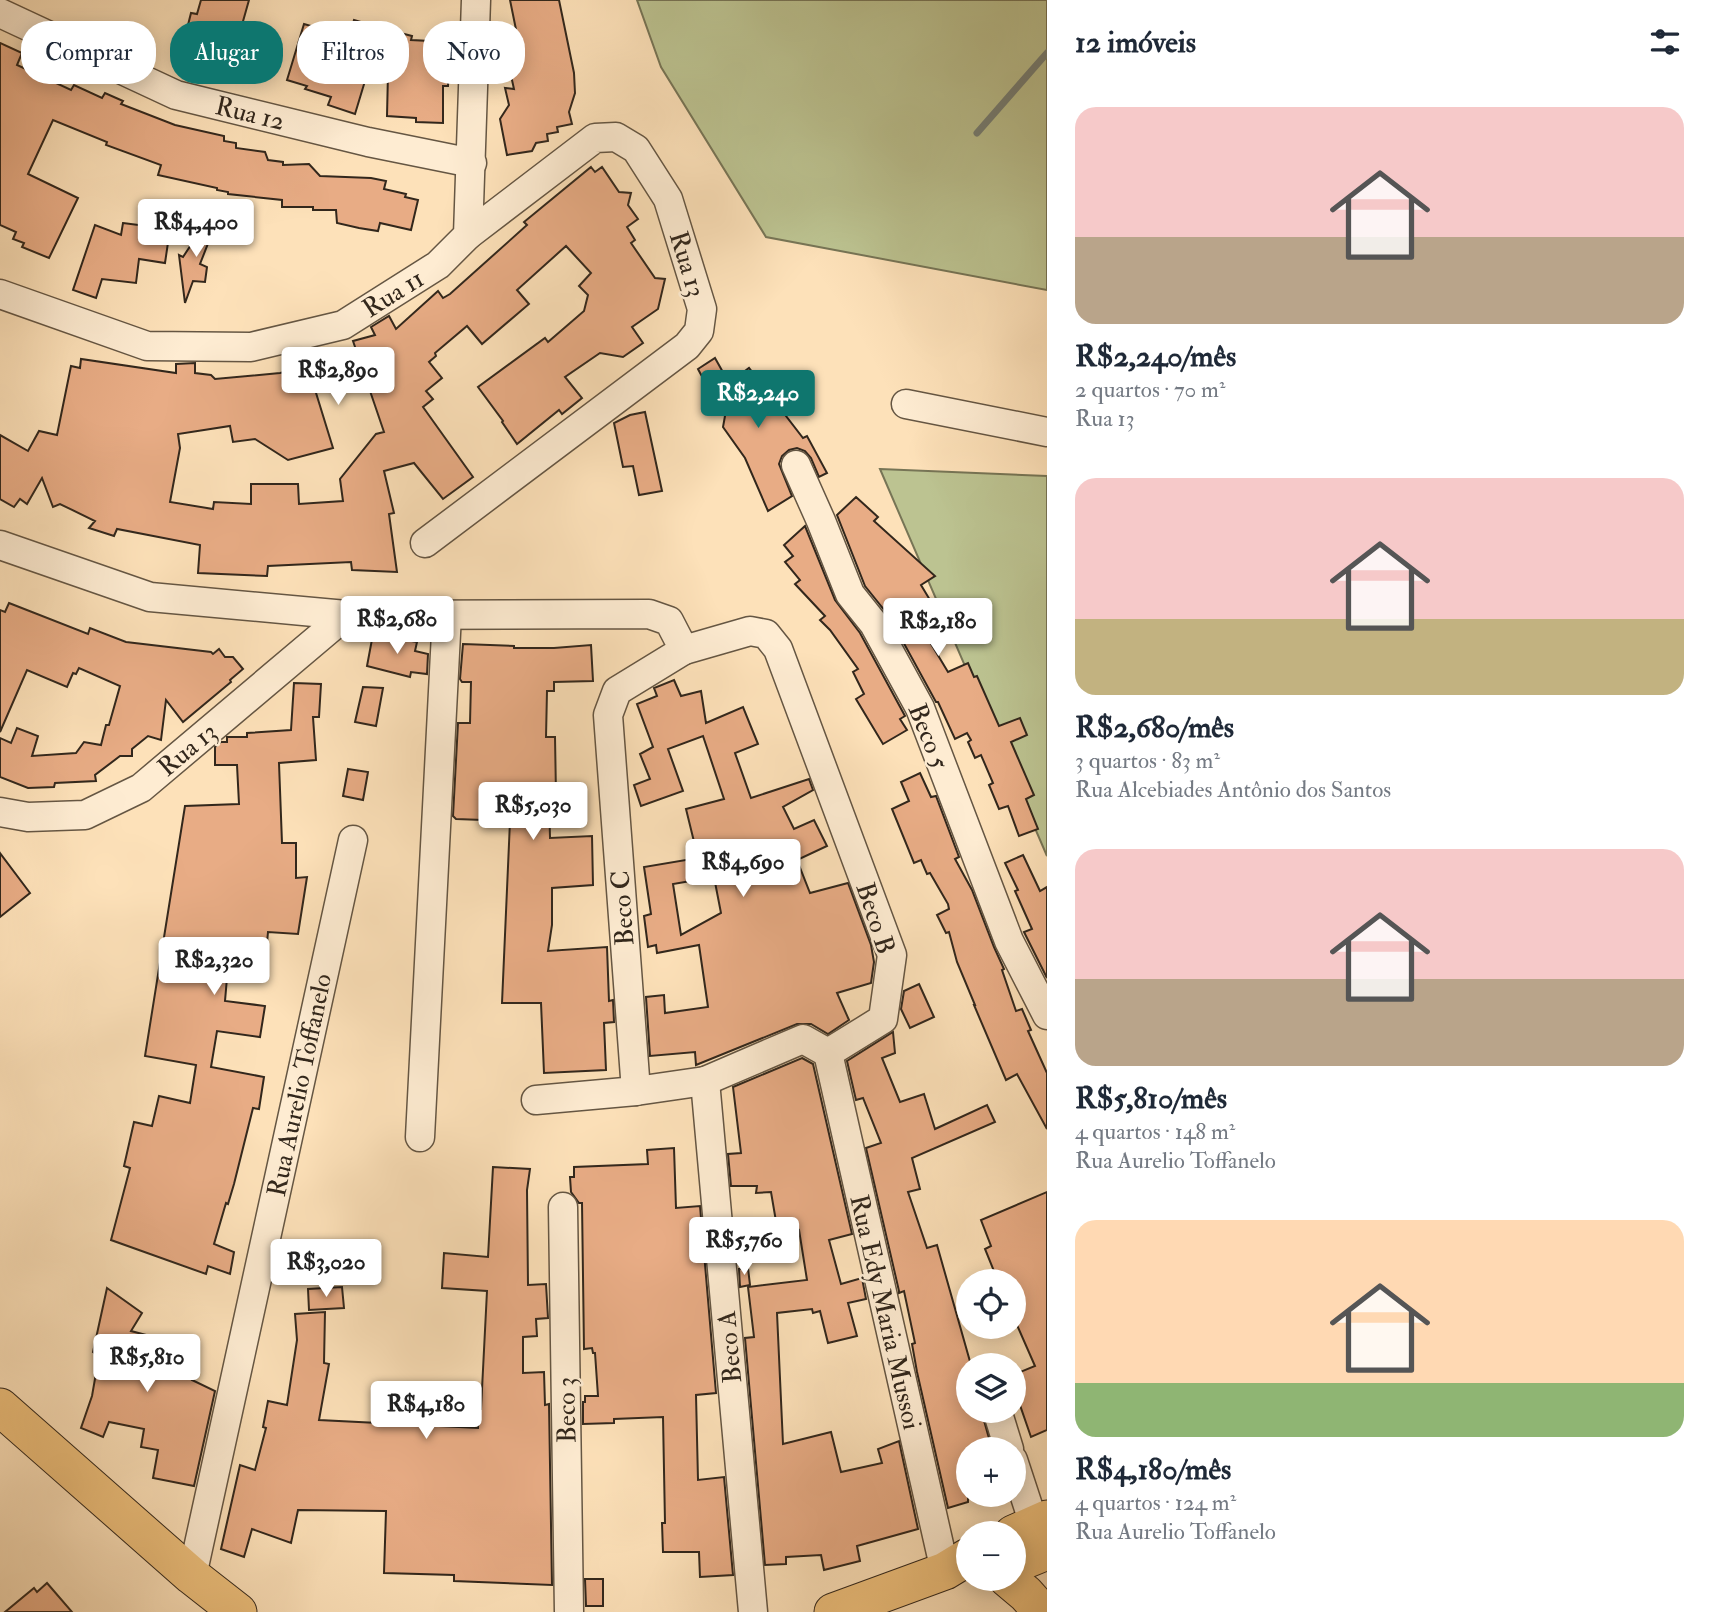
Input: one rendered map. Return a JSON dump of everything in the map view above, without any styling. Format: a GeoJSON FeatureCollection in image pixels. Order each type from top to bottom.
{"type":"FeatureCollection","features":[{"type":"Feature","properties":{"kind":"main road"},"geometry":{"type":"LineString","coordinates":[[0,1408],[192,1576],[238,1612]]}},
{"type":"Feature","properties":{"kind":"main road"},"geometry":{"type":"LineString","coordinates":[[833,1612],[956,1567]]}},
{"type":"Feature","properties":{"kind":"main road"},"geometry":{"type":"LineString","coordinates":[[1022,1591],[1042,1612]]}},
{"type":"Feature","properties":{"kind":"street"},"geometry":{"type":"LineString","coordinates":[[468,235],[476,0]]}},
{"type":"Feature","properties":{"kind":"street","name":"Rua 12"},"geometry":{"type":"LineString","coordinates":[[0,13],[176,95],[368,142],[472,163]]}},
{"type":"Feature","properties":{"kind":"street","name":"Rua 13"},"geometry":{"type":"LineString","coordinates":[[425,543],[687,346],[699,331],[702,309],[668,199],[636,149],[616,137],[595,138],[468,235]]}},
{"type":"Feature","properties":{"kind":"street","name":"Rua 11"},"geometry":{"type":"LineString","coordinates":[[0,294],[147,346],[251,347],[343,325],[438,265],[468,235]]}},
{"type":"Feature","properties":{"kind":"street"},"geometry":{"type":"LineString","coordinates":[[906,404],[1047,432]]}},
{"type":"Feature","properties":{"kind":"street","name":"Beco 5"},"geometry":{"type":"LineString","coordinates":[[796,465],[850,594],[874,624],[920,708],[1009,941],[1047,1015]]}},
{"type":"Feature","properties":{"kind":"street"},"geometry":{"type":"LineString","coordinates":[[0,545],[150,597],[346,615],[649,614],[669,621],[684,650]]}},
{"type":"Feature","properties":{"kind":"street"},"geometry":{"type":"LineString","coordinates":[[421,1137],[447,614]]}},
{"type":"Feature","properties":{"kind":"street","name":"Rua 13"},"geometry":{"type":"LineString","coordinates":[[0,812],[28,817],[85,815],[141,788],[346,615]]}},
{"type":"Feature","properties":{"kind":"street","name":"Beco B"},"geometry":{"type":"LineString","coordinates":[[684,650],[750,631],[766,634],[778,649],[892,955],[883,1019],[828,1053]]}},
{"type":"Feature","properties":{"kind":"street","name":"Beco C"},"geometry":{"type":"LineString","coordinates":[[636,1091],[608,715],[617,691],[684,650]]}},
{"type":"Feature","properties":{"kind":"street","name":"Rua Aurelio Toffanelo"},"geometry":{"type":"LineString","coordinates":[[192,1576],[353,840]]}},
{"type":"Feature","properties":{"kind":"street"},"geometry":{"type":"LineString","coordinates":[[536,1100],[705,1082],[803,1039],[828,1053]]}},
{"type":"Feature","properties":{"kind":"street","name":"Rua Edy Maria Mussoi"},"geometry":{"type":"LineString","coordinates":[[828,1053],[956,1550]]}},
{"type":"Feature","properties":{"kind":"street","name":"Beco A"},"geometry":{"type":"LineString","coordinates":[[705,1082],[753,1612]]}},
{"type":"Feature","properties":{"kind":"street","name":"Beco 3"},"geometry":{"type":"LineString","coordinates":[[564,1208],[569,1612]]}},
{"type":"Feature","properties":{"kind":"street"},"geometry":{"type":"LineString","coordinates":[[1026,1507],[1034,1536]]}},
{"type":"Feature","properties":{"kind":"green space"},"geometry":{"type":"Polygon","coordinates":[[[637,0],[1047,0],[1047,290],[766,237],[661,67],[637,0]]]}},
{"type":"Feature","properties":{"kind":"green space"},"geometry":{"type":"Polygon","coordinates":[[[880,469],[1047,476],[1047,856],[880,469]]]}},
{"type":"Feature","properties":{"kind":"building"},"geometry":{"type":"Polygon","coordinates":[[[201,0],[249,0],[243,21],[189,21],[191,13],[197,14],[201,0]]]}},
{"type":"Feature","properties":{"kind":"building"},"geometry":{"type":"Polygon","coordinates":[[[510,0],[559,0],[574,73],[575,93],[569,112],[572,124],[557,127],[558,132],[547,134],[548,141],[536,143],[532,151],[507,155],[500,119],[509,105],[505,88],[514,89],[513,84],[525,84],[525,21],[514,21],[510,0]]]}},
{"type":"Feature","properties":{"kind":"building"},"geometry":{"type":"Polygon","coordinates":[[[409,35],[412,36],[411,40],[423,41],[423,84],[448,84],[443,86],[443,123],[416,122],[416,118],[387,116],[388,84],[409,84],[409,35]]]}},
{"type":"Feature","properties":{"kind":"building"},"geometry":{"type":"Polygon","coordinates":[[[0,43],[21,53],[17,65],[21,67],[21,84],[58,84],[71,90],[74,85],[102,98],[105,93],[123,101],[121,104],[175,125],[224,136],[224,141],[236,143],[236,148],[265,152],[268,160],[283,162],[283,165],[309,164],[320,176],[386,181],[384,189],[418,200],[411,230],[380,223],[378,231],[359,228],[337,223],[336,210],[282,207],[282,200],[228,194],[217,188],[158,175],[161,165],[106,145],[107,142],[53,120],[28,174],[78,198],[49,258],[22,247],[24,243],[13,239],[16,232],[0,225],[0,43]]]}},
{"type":"Feature","properties":{"kind":"building"},"geometry":{"type":"Polygon","coordinates":[[[297,47],[297,83],[287,80],[297,47]]]}},
{"type":"Feature","properties":{"kind":"building"},"geometry":{"type":"Polygon","coordinates":[[[300,84],[364,84],[355,114],[328,105],[331,97],[305,89],[307,86],[300,84]]]}},
{"type":"Feature","properties":{"kind":"building"},"geometry":{"type":"Polygon","coordinates":[[[591,167],[595,172],[602,167],[619,192],[631,193],[628,205],[638,219],[627,227],[635,240],[631,243],[655,278],[665,279],[658,309],[632,327],[643,343],[623,357],[600,353],[565,377],[582,398],[562,414],[559,410],[517,444],[478,387],[545,338],[548,342],[584,311],[588,295],[579,286],[591,273],[566,246],[517,290],[529,304],[482,344],[467,326],[435,353],[436,356],[429,362],[442,378],[426,391],[433,399],[423,407],[473,477],[443,499],[414,463],[384,471],[394,513],[389,514],[397,572],[352,570],[351,562],[268,566],[267,576],[198,573],[200,545],[117,529],[114,536],[89,528],[95,521],[60,504],[53,507],[42,478],[27,504],[20,499],[14,507],[0,499],[0,435],[28,451],[39,431],[57,435],[71,366],[80,368],[81,359],[176,373],[176,364],[195,363],[195,373],[211,375],[215,379],[280,373],[308,367],[333,448],[288,460],[255,439],[233,442],[230,426],[178,434],[180,448],[170,502],[213,509],[214,502],[251,504],[251,484],[298,484],[299,504],[343,501],[340,479],[376,434],[384,432],[353,341],[375,335],[371,327],[389,316],[396,329],[438,291],[443,298],[450,294],[527,225],[524,222],[591,167]]]}},
{"type":"Feature","properties":{"kind":"building"},"geometry":{"type":"Polygon","coordinates":[[[208,219],[216,223],[200,264],[207,267],[205,282],[193,281],[185,303],[179,255],[183,257],[208,219]]]}},
{"type":"Feature","properties":{"kind":"building"},"geometry":{"type":"Polygon","coordinates":[[[123,223],[170,229],[165,263],[139,259],[136,283],[102,279],[96,298],[73,290],[95,225],[121,235],[123,223]]]}},
{"type":"Feature","properties":{"kind":"building"},"geometry":{"type":"Polygon","coordinates":[[[715,358],[729,383],[749,368],[803,438],[807,436],[827,473],[819,477],[805,451],[797,448],[789,450],[782,456],[779,464],[792,496],[768,511],[745,458],[723,427],[725,416],[711,399],[713,397],[698,369],[715,358]]]}},
{"type":"Feature","properties":{"kind":"building"},"geometry":{"type":"Polygon","coordinates":[[[645,412],[662,491],[639,495],[633,466],[623,467],[614,423],[630,415],[645,412]]]}},
{"type":"Feature","properties":{"kind":"building"},"geometry":{"type":"Polygon","coordinates":[[[856,497],[878,517],[874,521],[935,576],[921,585],[930,600],[925,605],[939,627],[927,637],[948,672],[968,663],[974,677],[977,676],[999,726],[1020,718],[1027,735],[1011,742],[1034,795],[1026,799],[1038,829],[1019,836],[1008,806],[999,809],[989,785],[993,783],[981,755],[975,758],[967,733],[955,739],[938,702],[889,616],[865,586],[837,515],[856,497]]]}},
{"type":"Feature","properties":{"kind":"building"},"geometry":{"type":"Polygon","coordinates":[[[805,526],[835,600],[860,633],[905,716],[900,719],[907,730],[883,744],[856,699],[864,694],[853,672],[858,669],[820,620],[825,616],[795,584],[800,580],[785,562],[793,556],[784,545],[805,526]]]}},
{"type":"Feature","properties":{"kind":"building"},"geometry":{"type":"Polygon","coordinates":[[[9,603],[88,634],[90,628],[126,642],[213,654],[219,649],[225,657],[233,657],[243,669],[183,722],[166,700],[161,740],[148,736],[132,749],[132,756],[120,756],[95,775],[96,781],[55,783],[54,787],[28,788],[0,777],[0,738],[11,743],[17,728],[38,736],[32,756],[76,753],[84,742],[101,745],[120,686],[79,668],[76,674],[73,673],[67,687],[27,670],[0,732],[0,610],[5,612],[9,603]]]}},
{"type":"Feature","properties":{"kind":"building"},"geometry":{"type":"Polygon","coordinates":[[[373,634],[417,642],[415,651],[428,654],[427,674],[411,672],[410,677],[367,666],[373,634]]]}},
{"type":"Feature","properties":{"kind":"building"},"geometry":{"type":"Polygon","coordinates":[[[463,644],[514,648],[591,645],[593,681],[554,682],[554,691],[547,691],[546,737],[555,737],[556,795],[549,795],[550,838],[592,836],[593,885],[552,888],[552,925],[548,951],[607,947],[609,1001],[613,1000],[614,1022],[604,1023],[606,1070],[544,1073],[541,1003],[502,1003],[510,821],[456,819],[453,816],[458,723],[470,723],[471,682],[462,682],[460,679],[463,644]]]}},
{"type":"Feature","properties":{"kind":"building"},"geometry":{"type":"Polygon","coordinates":[[[674,680],[681,696],[701,691],[706,723],[743,707],[758,744],[735,753],[751,798],[809,779],[813,790],[783,807],[794,829],[814,820],[827,846],[797,860],[810,893],[848,883],[871,945],[874,962],[871,983],[837,993],[849,1020],[828,1034],[811,1024],[797,1024],[696,1065],[695,1052],[650,1056],[646,997],[664,995],[665,1013],[708,1007],[699,945],[657,953],[656,945],[648,947],[644,916],[651,914],[644,867],[698,858],[686,809],[724,799],[703,736],[668,749],[683,791],[641,806],[634,785],[650,779],[640,754],[653,747],[637,704],[657,696],[654,688],[674,680]],[[714,877],[673,884],[681,935],[721,913],[714,877]]]}},
{"type":"Feature","properties":{"kind":"building"},"geometry":{"type":"Polygon","coordinates":[[[294,683],[321,684],[319,717],[313,717],[316,760],[279,763],[282,843],[296,843],[296,878],[307,877],[298,934],[268,932],[265,965],[228,966],[225,1001],[265,1006],[260,1037],[217,1031],[211,1067],[264,1077],[259,1109],[253,1108],[234,1184],[214,1244],[234,1252],[230,1274],[208,1266],[206,1274],[111,1240],[130,1168],[124,1166],[134,1122],[152,1126],[159,1096],[190,1103],[196,1065],[145,1056],[185,806],[239,804],[237,765],[215,765],[215,747],[221,742],[227,742],[227,737],[247,737],[247,733],[291,730],[294,683]]]}},
{"type":"Feature","properties":{"kind":"building"},"geometry":{"type":"Polygon","coordinates":[[[363,687],[383,688],[376,726],[355,722],[363,687]]]}},
{"type":"Feature","properties":{"kind":"building"},"geometry":{"type":"Polygon","coordinates":[[[348,769],[368,772],[363,800],[343,796],[348,769]]]}},
{"type":"Feature","properties":{"kind":"building"},"geometry":{"type":"Polygon","coordinates":[[[920,773],[931,797],[936,796],[959,857],[955,859],[972,890],[1004,969],[1002,970],[1016,1011],[1022,1009],[1031,1030],[1028,1031],[1047,1073],[1047,1129],[1017,1074],[1006,1080],[957,962],[949,932],[946,933],[937,915],[949,909],[948,904],[930,873],[927,874],[921,860],[914,863],[892,809],[909,801],[901,782],[920,773]]]}},
{"type":"Feature","properties":{"kind":"building"},"geometry":{"type":"Polygon","coordinates":[[[0,853],[30,893],[0,917],[0,853]]]}},
{"type":"Feature","properties":{"kind":"building"},"geometry":{"type":"Polygon","coordinates":[[[1023,855],[1040,891],[1047,887],[1047,978],[1024,932],[1032,929],[1005,863],[1023,855]]]}},
{"type":"Feature","properties":{"kind":"building"},"geometry":{"type":"Polygon","coordinates":[[[919,984],[934,1017],[910,1028],[901,1009],[904,991],[919,984]]]}},
{"type":"Feature","properties":{"kind":"building"},"geometry":{"type":"Polygon","coordinates":[[[893,1032],[895,1053],[882,1058],[900,1102],[924,1094],[935,1129],[987,1105],[995,1122],[912,1158],[920,1189],[908,1192],[927,1248],[937,1245],[956,1312],[956,1339],[964,1339],[968,1353],[956,1353],[956,1423],[985,1423],[989,1437],[956,1437],[956,1506],[948,1508],[917,1372],[912,1344],[915,1343],[904,1291],[899,1293],[866,1148],[881,1143],[863,1098],[856,1100],[847,1061],[893,1032]]]}},
{"type":"Feature","properties":{"kind":"building"},"geometry":{"type":"Polygon","coordinates":[[[802,1058],[813,1064],[852,1234],[829,1240],[841,1284],[862,1278],[866,1299],[848,1303],[857,1336],[828,1343],[820,1311],[813,1313],[812,1309],[777,1313],[783,1444],[831,1432],[841,1472],[882,1463],[878,1449],[899,1441],[918,1529],[857,1546],[860,1561],[824,1570],[821,1555],[786,1557],[786,1564],[765,1565],[745,1338],[754,1337],[748,1287],[807,1280],[799,1230],[778,1233],[771,1192],[756,1193],[757,1186],[731,1186],[728,1154],[741,1153],[733,1087],[802,1058]]]}},
{"type":"Feature","properties":{"kind":"building"},"geometry":{"type":"Polygon","coordinates":[[[674,1148],[676,1208],[700,1206],[716,1393],[696,1395],[698,1480],[724,1477],[733,1575],[700,1577],[699,1552],[663,1552],[663,1417],[614,1419],[614,1423],[583,1424],[585,1396],[598,1396],[595,1353],[592,1348],[584,1349],[582,1203],[579,1203],[571,1192],[570,1177],[574,1177],[574,1167],[648,1164],[647,1150],[674,1148]]]}},
{"type":"Feature","properties":{"kind":"building"},"geometry":{"type":"Polygon","coordinates":[[[493,1167],[530,1169],[527,1190],[528,1285],[546,1284],[548,1318],[536,1319],[537,1336],[523,1337],[523,1373],[544,1372],[545,1405],[549,1404],[552,1585],[454,1581],[454,1575],[384,1573],[386,1511],[298,1510],[291,1543],[252,1529],[244,1557],[221,1549],[240,1465],[255,1470],[266,1428],[263,1427],[268,1401],[287,1405],[297,1340],[295,1314],[325,1312],[324,1363],[329,1364],[319,1420],[478,1428],[487,1291],[442,1288],[444,1253],[488,1257],[493,1167]]]}},
{"type":"Feature","properties":{"kind":"building"},"geometry":{"type":"Polygon","coordinates":[[[1047,1192],[1047,1430],[1031,1437],[1026,1423],[1026,1370],[1035,1366],[1023,1339],[1026,1339],[1026,1269],[993,1269],[985,1249],[991,1246],[981,1220],[1047,1192]]]}},
{"type":"Feature","properties":{"kind":"building"},"geometry":{"type":"Polygon","coordinates":[[[748,1268],[750,1285],[740,1287],[739,1269],[748,1268]]]}},
{"type":"Feature","properties":{"kind":"building"},"geometry":{"type":"Polygon","coordinates":[[[342,1287],[344,1308],[309,1310],[308,1289],[342,1287]]]}},
{"type":"Feature","properties":{"kind":"building"},"geometry":{"type":"Polygon","coordinates":[[[107,1288],[142,1313],[131,1331],[150,1336],[149,1340],[169,1346],[166,1361],[194,1376],[192,1380],[215,1391],[194,1486],[153,1478],[158,1450],[141,1447],[144,1429],[109,1422],[103,1437],[81,1428],[92,1396],[99,1356],[93,1352],[107,1288]]]}},
{"type":"Feature","properties":{"kind":"building"},"geometry":{"type":"Polygon","coordinates":[[[585,1579],[603,1579],[603,1606],[586,1606],[585,1579]]]}},
{"type":"Feature","properties":{"kind":"building"},"geometry":{"type":"Polygon","coordinates":[[[47,1583],[72,1612],[5,1612],[34,1588],[37,1592],[47,1583]]]}},
{"type":"Feature","properties":{"kind":"waterway"},"geometry":{"type":"LineString","coordinates":[[977,133],[1047,53]]}}]}
